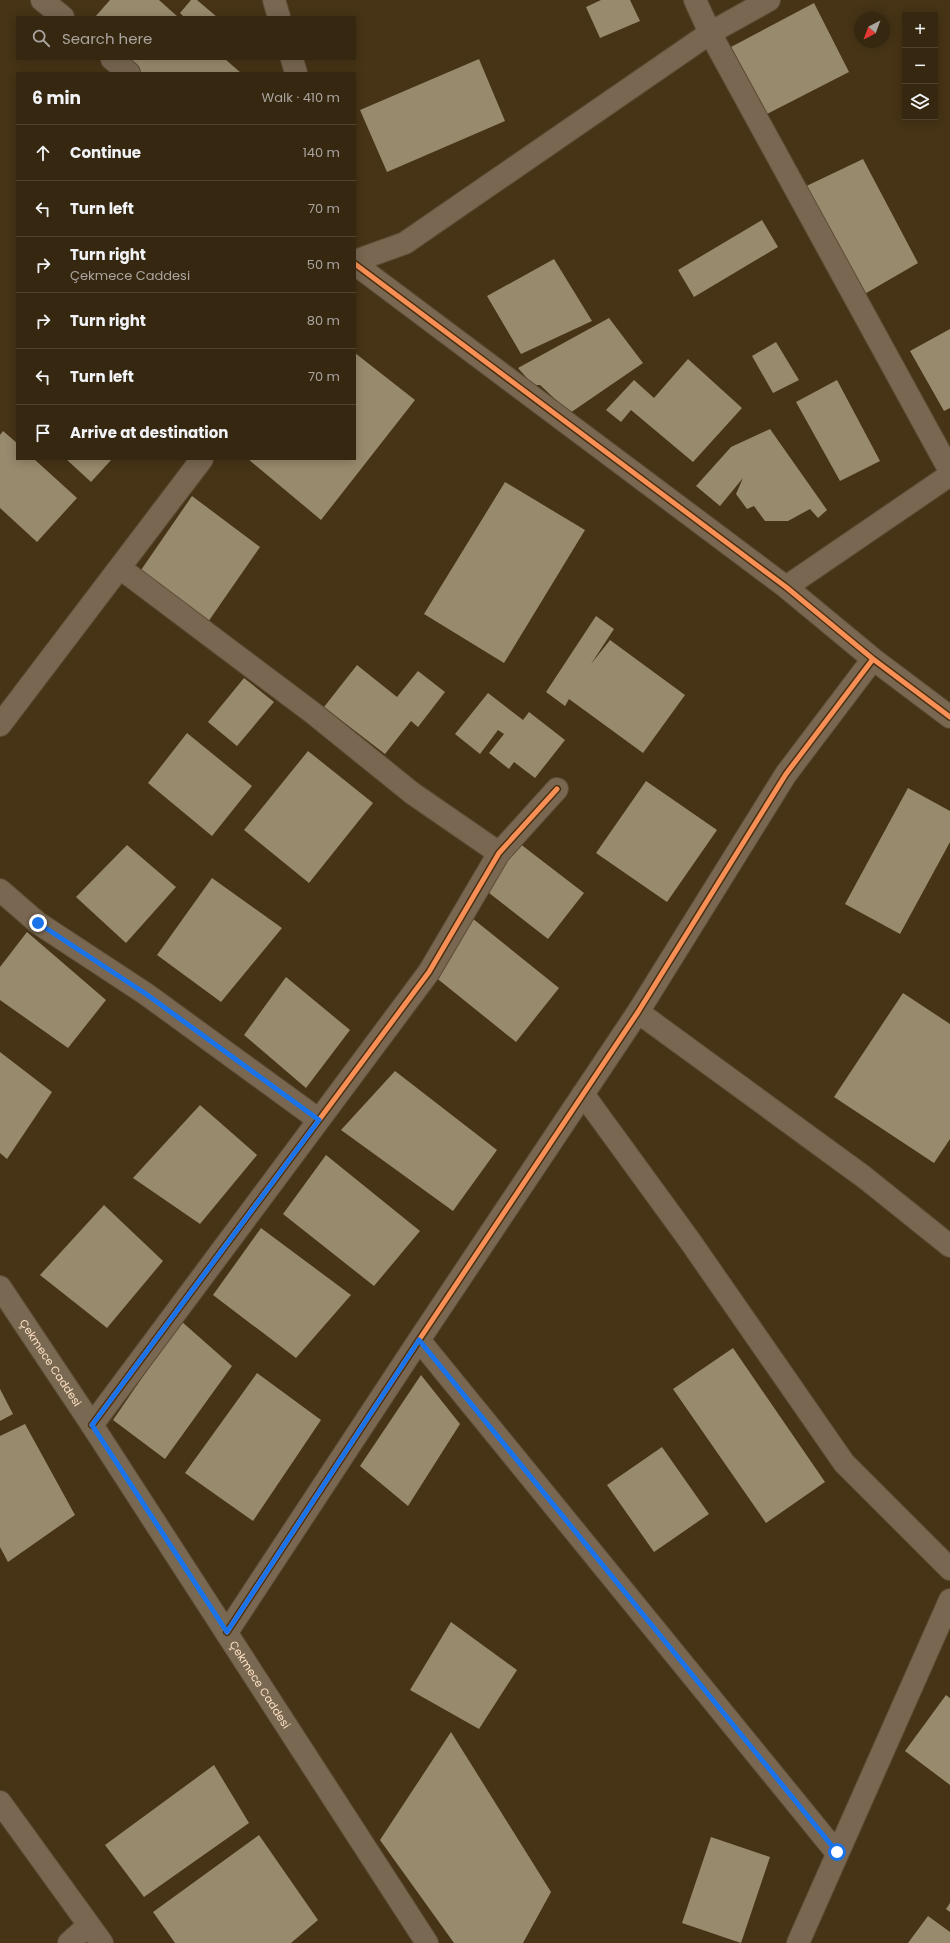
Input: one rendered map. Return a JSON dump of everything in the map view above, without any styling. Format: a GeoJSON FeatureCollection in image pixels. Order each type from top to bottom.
{"type":"FeatureCollection","features":[{"type":"Feature","properties":{"kind":"main road","name":"Çekmece Caddesi"},"geometry":{"type":"LineString","coordinates":[[0,1287],[227,1632],[426,1943]]}},
{"type":"Feature","properties":{"kind":"street"},"geometry":{"type":"LineString","coordinates":[[42,0],[61,16]]}},
{"type":"Feature","properties":{"kind":"street"},"geometry":{"type":"LineString","coordinates":[[274,0],[279,16]]}},
{"type":"Feature","properties":{"kind":"street"},"geometry":{"type":"LineString","coordinates":[[695,0],[710,33],[950,471]]}},
{"type":"Feature","properties":{"kind":"street"},"geometry":{"type":"LineString","coordinates":[[356,260],[405,243],[710,33],[770,0]]}},
{"type":"Feature","properties":{"kind":"street"},"geometry":{"type":"LineString","coordinates":[[113,60],[128,72]]}},
{"type":"Feature","properties":{"kind":"street"},"geometry":{"type":"LineString","coordinates":[[292,60],[296,72]]}},
{"type":"Feature","properties":{"kind":"street"},"geometry":{"type":"LineString","coordinates":[[356,265],[786,587],[873,659],[950,717]]}},
{"type":"Feature","properties":{"kind":"street"},"geometry":{"type":"LineString","coordinates":[[0,725],[201,460]]}},
{"type":"Feature","properties":{"kind":"street"},"geometry":{"type":"LineString","coordinates":[[786,587],[950,475]]}},
{"type":"Feature","properties":{"kind":"street"},"geometry":{"type":"LineString","coordinates":[[120,568],[313,713],[412,793],[499,853]]}},
{"type":"Feature","properties":{"kind":"street"},"geometry":{"type":"LineString","coordinates":[[227,1632],[419,1340],[638,1012],[786,774],[873,659]]}},
{"type":"Feature","properties":{"kind":"street"},"geometry":{"type":"LineString","coordinates":[[92,1425],[429,972],[499,853],[557,789]]}},
{"type":"Feature","properties":{"kind":"street"},"geometry":{"type":"LineString","coordinates":[[0,890],[38,923],[146,994],[319,1120]]}},
{"type":"Feature","properties":{"kind":"street"},"geometry":{"type":"LineString","coordinates":[[638,1012],[864,1177],[950,1246]]}},
{"type":"Feature","properties":{"kind":"street"},"geometry":{"type":"LineString","coordinates":[[583,1094],[690,1240],[844,1462],[950,1569]]}},
{"type":"Feature","properties":{"kind":"street"},"geometry":{"type":"LineString","coordinates":[[419,1340],[837,1852]]}},
{"type":"Feature","properties":{"kind":"street"},"geometry":{"type":"LineString","coordinates":[[798,1943],[837,1852],[950,1600]]}},
{"type":"Feature","properties":{"kind":"street"},"geometry":{"type":"LineString","coordinates":[[0,1802],[102,1943]]}},
{"type":"Feature","properties":{"kind":"street"},"geometry":{"type":"LineString","coordinates":[[69,1943],[89,1925]]}},
{"type":"Feature","properties":{"kind":"building"},"geometry":{"type":"Polygon","coordinates":[[[110,0],[159,0],[177,16],[96,16],[110,0]]]}},
{"type":"Feature","properties":{"kind":"building"},"geometry":{"type":"Polygon","coordinates":[[[191,0],[197,0],[216,16],[183,16],[180,13],[191,0]]]}},
{"type":"Feature","properties":{"kind":"building"},"geometry":{"type":"Polygon","coordinates":[[[601,0],[630,0],[640,21],[600,38],[586,7],[601,0]]]}},
{"type":"Feature","properties":{"kind":"building"},"geometry":{"type":"Polygon","coordinates":[[[814,3],[849,72],[767,114],[731,47],[814,3]]]}},
{"type":"Feature","properties":{"kind":"building"},"geometry":{"type":"Polygon","coordinates":[[[479,59],[505,121],[387,172],[360,110],[479,59]]]}},
{"type":"Feature","properties":{"kind":"building"},"geometry":{"type":"Polygon","coordinates":[[[127,60],[226,60],[240,72],[141,72],[127,60]]]}},
{"type":"Feature","properties":{"kind":"building"},"geometry":{"type":"Polygon","coordinates":[[[863,159],[918,263],[856,299],[796,191],[863,159]]]}},
{"type":"Feature","properties":{"kind":"building"},"geometry":{"type":"Polygon","coordinates":[[[762,220],[778,247],[694,297],[678,270],[762,220]]]}},
{"type":"Feature","properties":{"kind":"building"},"geometry":{"type":"Polygon","coordinates":[[[554,259],[592,321],[521,354],[487,296],[554,259]]]}},
{"type":"Feature","properties":{"kind":"building"},"geometry":{"type":"Polygon","coordinates":[[[609,318],[643,363],[570,413],[540,385],[533,385],[518,368],[609,318]]]}},
{"type":"Feature","properties":{"kind":"building"},"geometry":{"type":"Polygon","coordinates":[[[950,329],[950,408],[944,411],[910,351],[950,329]]]}},
{"type":"Feature","properties":{"kind":"building"},"geometry":{"type":"Polygon","coordinates":[[[776,342],[799,380],[773,393],[752,356],[776,342]]]}},
{"type":"Feature","properties":{"kind":"building"},"geometry":{"type":"Polygon","coordinates":[[[356,354],[415,400],[321,520],[249,460],[356,460],[356,354]]]}},
{"type":"Feature","properties":{"kind":"building"},"geometry":{"type":"Polygon","coordinates":[[[688,359],[742,408],[693,462],[631,410],[621,422],[606,410],[634,380],[654,398],[688,359]]]}},
{"type":"Feature","properties":{"kind":"building"},"geometry":{"type":"Polygon","coordinates":[[[837,380],[880,461],[840,481],[796,402],[837,380]]]}},
{"type":"Feature","properties":{"kind":"building"},"geometry":{"type":"Polygon","coordinates":[[[770,429],[827,510],[818,518],[810,509],[788,521],[765,521],[754,506],[747,509],[736,494],[743,478],[720,506],[696,486],[731,447],[770,429]]]}},
{"type":"Feature","properties":{"kind":"building"},"geometry":{"type":"Polygon","coordinates":[[[3,431],[16,442],[16,460],[35,460],[77,498],[37,542],[0,508],[0,435],[3,431]]]}},
{"type":"Feature","properties":{"kind":"building"},"geometry":{"type":"Polygon","coordinates":[[[67,460],[111,460],[91,482],[67,460]]]}},
{"type":"Feature","properties":{"kind":"building"},"geometry":{"type":"Polygon","coordinates":[[[505,482],[585,530],[504,663],[424,614],[505,482]]]}},
{"type":"Feature","properties":{"kind":"building"},"geometry":{"type":"Polygon","coordinates":[[[192,496],[260,547],[208,622],[139,573],[192,496]]]}},
{"type":"Feature","properties":{"kind":"building"},"geometry":{"type":"Polygon","coordinates":[[[596,616],[614,629],[591,664],[610,640],[685,695],[643,753],[569,699],[565,706],[546,692],[596,616]]]}},
{"type":"Feature","properties":{"kind":"building"},"geometry":{"type":"Polygon","coordinates":[[[357,665],[397,697],[418,671],[445,692],[418,727],[411,721],[385,754],[324,707],[357,665]]]}},
{"type":"Feature","properties":{"kind":"building"},"geometry":{"type":"Polygon","coordinates":[[[244,678],[274,702],[237,746],[208,722],[244,678]]]}},
{"type":"Feature","properties":{"kind":"building"},"geometry":{"type":"Polygon","coordinates":[[[488,693],[523,720],[529,712],[565,740],[535,778],[514,762],[509,769],[489,753],[504,734],[498,730],[480,754],[455,734],[488,693]]]}},
{"type":"Feature","properties":{"kind":"building"},"geometry":{"type":"Polygon","coordinates":[[[187,733],[252,786],[212,836],[148,783],[187,733]]]}},
{"type":"Feature","properties":{"kind":"building"},"geometry":{"type":"Polygon","coordinates":[[[308,751],[373,803],[309,883],[244,830],[308,751]]]}},
{"type":"Feature","properties":{"kind":"building"},"geometry":{"type":"Polygon","coordinates":[[[646,781],[717,830],[667,902],[596,853],[646,781]]]}},
{"type":"Feature","properties":{"kind":"building"},"geometry":{"type":"Polygon","coordinates":[[[908,788],[950,811],[950,842],[900,934],[845,904],[908,788]]]}},
{"type":"Feature","properties":{"kind":"building"},"geometry":{"type":"Polygon","coordinates":[[[519,843],[584,893],[548,939],[484,889],[519,843]]]}},
{"type":"Feature","properties":{"kind":"building"},"geometry":{"type":"Polygon","coordinates":[[[127,845],[176,887],[126,943],[76,897],[127,845]]]}},
{"type":"Feature","properties":{"kind":"building"},"geometry":{"type":"Polygon","coordinates":[[[212,878],[282,928],[221,1002],[157,955],[212,878]]]}},
{"type":"Feature","properties":{"kind":"building"},"geometry":{"type":"Polygon","coordinates":[[[472,918],[559,988],[516,1042],[429,972],[472,918]]]}},
{"type":"Feature","properties":{"kind":"building"},"geometry":{"type":"Polygon","coordinates":[[[27,932],[106,1000],[68,1048],[0,1000],[0,967],[27,932]]]}},
{"type":"Feature","properties":{"kind":"building"},"geometry":{"type":"Polygon","coordinates":[[[286,977],[350,1030],[306,1088],[244,1035],[286,977]]]}},
{"type":"Feature","properties":{"kind":"building"},"geometry":{"type":"Polygon","coordinates":[[[903,993],[950,1024],[950,1139],[934,1163],[834,1097],[903,993]]]}},
{"type":"Feature","properties":{"kind":"building"},"geometry":{"type":"Polygon","coordinates":[[[0,1052],[52,1092],[7,1159],[0,1153],[0,1052]]]}},
{"type":"Feature","properties":{"kind":"building"},"geometry":{"type":"Polygon","coordinates":[[[395,1071],[497,1150],[453,1211],[341,1130],[395,1071]]]}},
{"type":"Feature","properties":{"kind":"building"},"geometry":{"type":"Polygon","coordinates":[[[200,1105],[257,1155],[200,1224],[133,1178],[200,1105]]]}},
{"type":"Feature","properties":{"kind":"building"},"geometry":{"type":"Polygon","coordinates":[[[326,1155],[420,1231],[374,1286],[283,1214],[326,1155]]]}},
{"type":"Feature","properties":{"kind":"building"},"geometry":{"type":"Polygon","coordinates":[[[104,1205],[163,1261],[107,1328],[40,1275],[104,1205]]]}},
{"type":"Feature","properties":{"kind":"building"},"geometry":{"type":"Polygon","coordinates":[[[261,1228],[351,1295],[296,1358],[213,1295],[261,1228]]]}},
{"type":"Feature","properties":{"kind":"building"},"geometry":{"type":"Polygon","coordinates":[[[181,1321],[232,1366],[165,1459],[113,1420],[181,1321]]]}},
{"type":"Feature","properties":{"kind":"building"},"geometry":{"type":"Polygon","coordinates":[[[733,1348],[825,1482],[766,1523],[673,1389],[733,1348]]]}},
{"type":"Feature","properties":{"kind":"building"},"geometry":{"type":"Polygon","coordinates":[[[257,1373],[321,1420],[253,1521],[185,1473],[257,1373]]]}},
{"type":"Feature","properties":{"kind":"building"},"geometry":{"type":"Polygon","coordinates":[[[421,1375],[460,1424],[408,1506],[360,1466],[421,1375]]]}},
{"type":"Feature","properties":{"kind":"building"},"geometry":{"type":"Polygon","coordinates":[[[0,1389],[13,1414],[0,1421],[0,1389]]]}},
{"type":"Feature","properties":{"kind":"building"},"geometry":{"type":"Polygon","coordinates":[[[25,1424],[75,1515],[8,1562],[0,1547],[0,1436],[25,1424]]]}},
{"type":"Feature","properties":{"kind":"building"},"geometry":{"type":"Polygon","coordinates":[[[662,1447],[709,1514],[654,1552],[607,1485],[662,1447]]]}},
{"type":"Feature","properties":{"kind":"building"},"geometry":{"type":"Polygon","coordinates":[[[451,1622],[517,1670],[479,1729],[410,1690],[451,1622]]]}},
{"type":"Feature","properties":{"kind":"building"},"geometry":{"type":"Polygon","coordinates":[[[946,1695],[950,1698],[950,1785],[905,1751],[946,1695]]]}},
{"type":"Feature","properties":{"kind":"building"},"geometry":{"type":"Polygon","coordinates":[[[451,1732],[551,1892],[523,1943],[454,1943],[380,1840],[451,1732]]]}},
{"type":"Feature","properties":{"kind":"building"},"geometry":{"type":"Polygon","coordinates":[[[214,1765],[249,1823],[144,1897],[105,1845],[214,1765]]]}},
{"type":"Feature","properties":{"kind":"building"},"geometry":{"type":"Polygon","coordinates":[[[259,1835],[318,1920],[291,1943],[175,1943],[153,1912],[259,1835]]]}},
{"type":"Feature","properties":{"kind":"building"},"geometry":{"type":"Polygon","coordinates":[[[711,1837],[770,1857],[741,1943],[682,1923],[711,1837]]]}},
{"type":"Feature","properties":{"kind":"building"},"geometry":{"type":"Polygon","coordinates":[[[950,1903],[950,1912],[946,1909],[950,1903]]]}},
{"type":"Feature","properties":{"kind":"building"},"geometry":{"type":"Polygon","coordinates":[[[928,1916],[950,1932],[950,1943],[908,1943],[928,1916]]]}},
{"type":"Feature","properties":{"kind":"cycle path"},"geometry":{"type":"LineString","coordinates":[[356,265],[786,587],[873,659],[950,717]]}},
{"type":"Feature","properties":{"kind":"cycle path"},"geometry":{"type":"LineString","coordinates":[[227,1632],[419,1340],[638,1012],[786,774],[873,659]]}},
{"type":"Feature","properties":{"kind":"cycle path"},"geometry":{"type":"LineString","coordinates":[[92,1425],[429,972],[499,853],[557,789]]}},
{"type":"Feature","properties":{"kind":"route"},"geometry":{"type":"LineString","coordinates":[[38,923],[146,994],[319,1120],[92,1425],[227,1632],[419,1340],[837,1852]]}}]}
